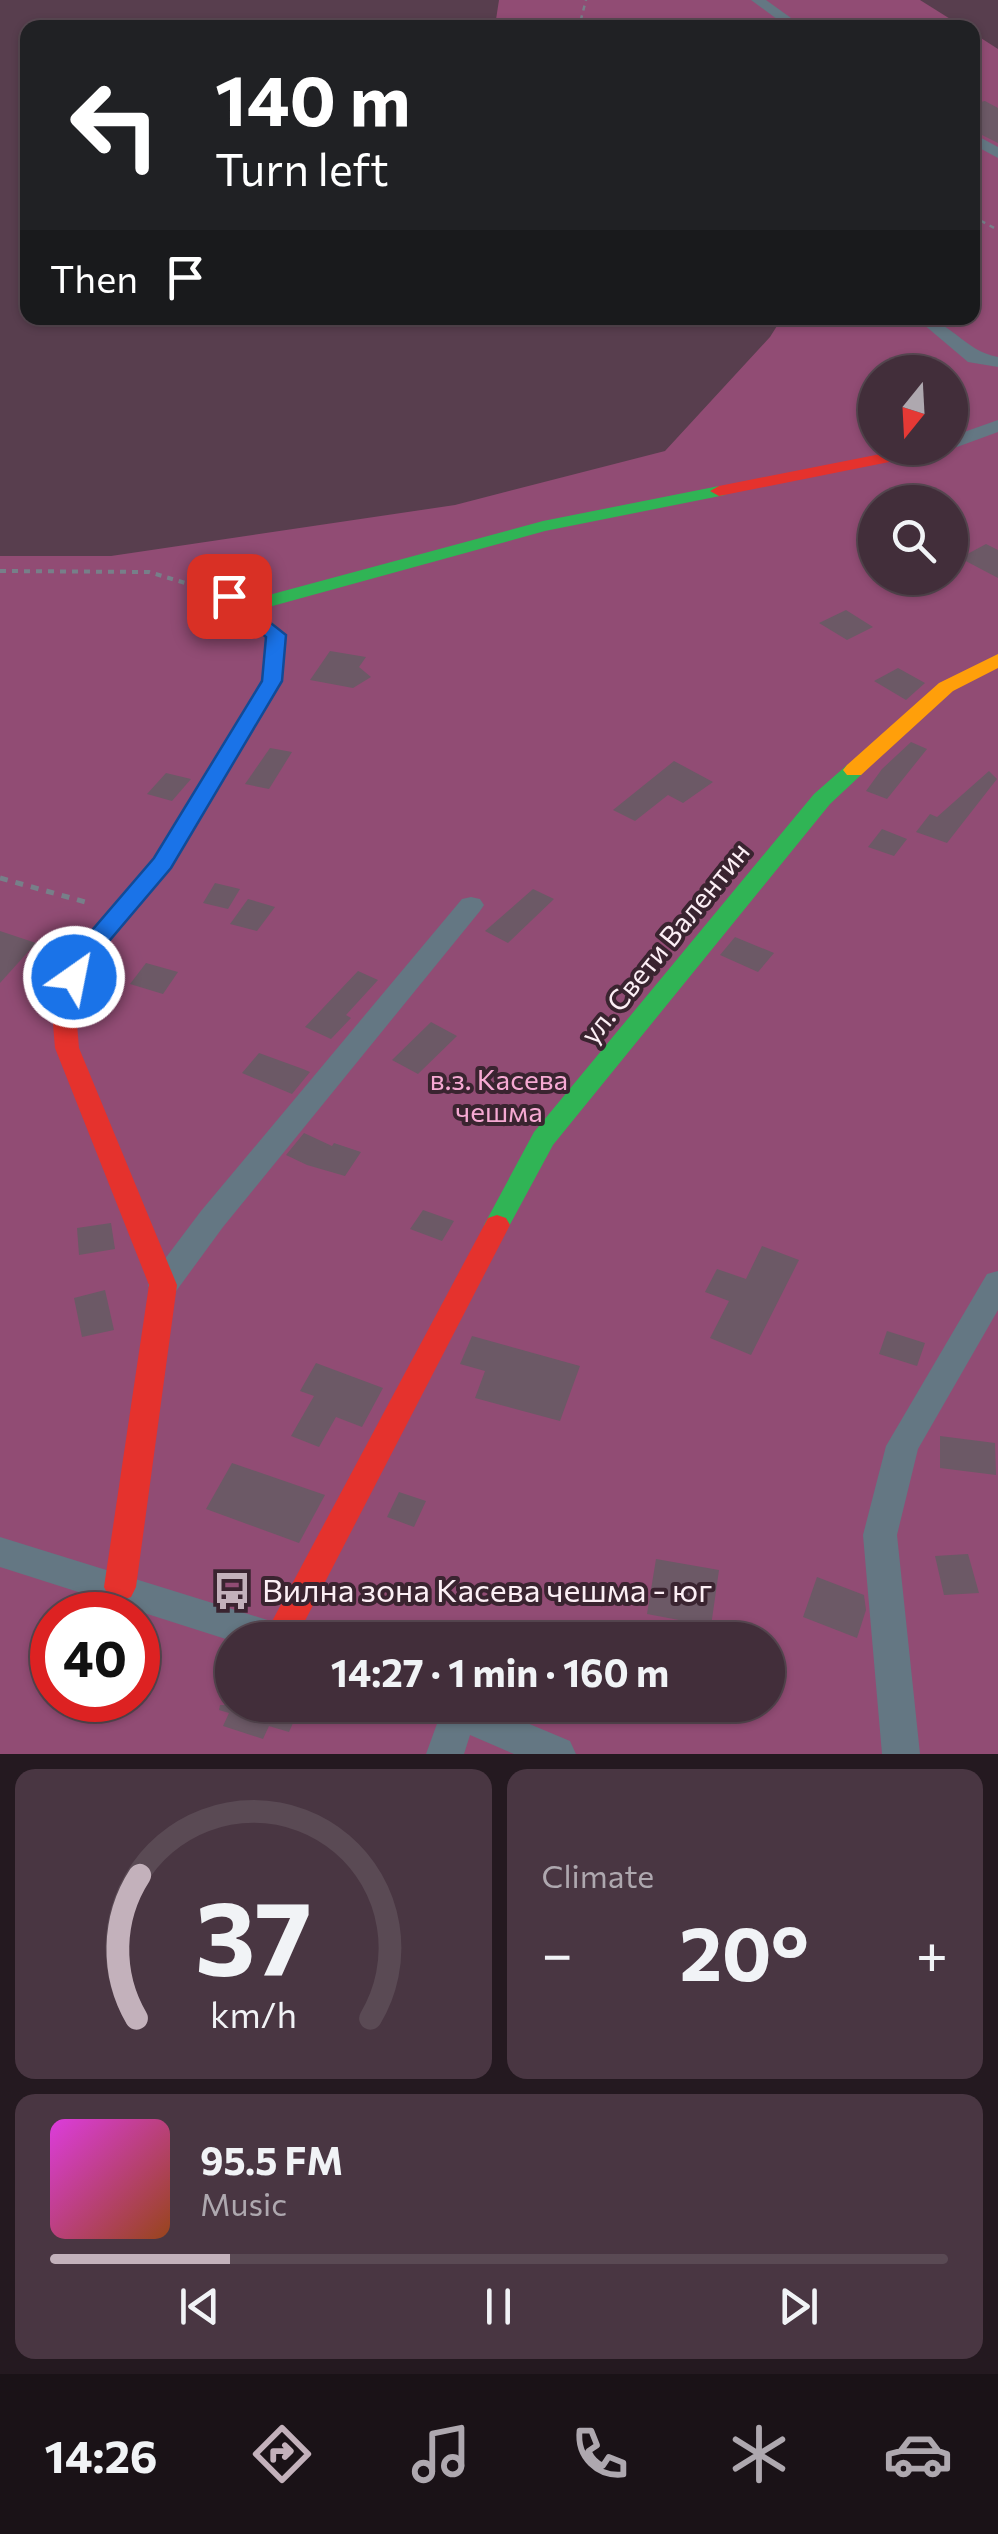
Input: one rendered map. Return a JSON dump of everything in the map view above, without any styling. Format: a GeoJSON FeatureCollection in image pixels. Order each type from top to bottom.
{"type":"FeatureCollection","features":[{"type":"Feature","properties":{"kind":"street"},"geometry":{"type":"LineString","coordinates":[[757,0],[787,20]]}},
{"type":"Feature","properties":{"kind":"street"},"geometry":{"type":"LineString","coordinates":[[933,325],[974,358],[998,362]]}},
{"type":"Feature","properties":{"kind":"street"},"geometry":{"type":"LineString","coordinates":[[968,437],[998,426]]}},
{"type":"Feature","properties":{"kind":"street"},"geometry":{"type":"LineString","coordinates":[[236,602],[543,526],[858,463]]}},
{"type":"Feature","properties":{"kind":"street"},"geometry":{"type":"LineString","coordinates":[[163,1285],[66,1048],[63,1000],[84,955],[163,862],[272,681],[276,635],[236,602]]}},
{"type":"Feature","properties":{"kind":"street","name":"ул. Свети Валентин"},"geometry":{"type":"LineString","coordinates":[[288,1622],[543,1139],[822,798],[946,687],[998,660]]}},
{"type":"Feature","properties":{"kind":"street"},"geometry":{"type":"LineString","coordinates":[[120,1587],[163,1285],[212,1219],[471,905]]}},
{"type":"Feature","properties":{"kind":"street"},"geometry":{"type":"LineString","coordinates":[[901,1754],[880,1535],[902,1446],[996,1298]]}},
{"type":"Feature","properties":{"kind":"street"},"geometry":{"type":"LineString","coordinates":[[0,1552],[224,1622]]}},
{"type":"Feature","properties":{"kind":"street"},"geometry":{"type":"LineString","coordinates":[[445,1754],[449,1722]]}},
{"type":"Feature","properties":{"kind":"street"},"geometry":{"type":"LineString","coordinates":[[483,1722],[557,1754]]}},
{"type":"Feature","properties":{"kind":"path"},"geometry":{"type":"LineString","coordinates":[[0,571],[150,572],[236,602]]}},
{"type":"Feature","properties":{"kind":"path"},"geometry":{"type":"LineString","coordinates":[[0,878],[121,912]]}},
{"type":"Feature","properties":{"kind":"green space"},"geometry":{"type":"Polygon","coordinates":[[[499,0],[920,0],[952,20],[496,20],[499,0]]]}},
{"type":"Feature","properties":{"kind":"green space","name":"в.з. Касева чешма"},"geometry":{"type":"Polygon","coordinates":[[[980,37],[998,49],[998,1754],[0,1754],[0,556],[111,556],[455,505],[665,451],[778,325],[980,325],[980,37]]]}},
{"type":"Feature","properties":{"kind":"building"},"geometry":{"type":"Polygon","coordinates":[[[980,102],[998,108],[998,143],[980,134],[980,102]]]}},
{"type":"Feature","properties":{"kind":"building"},"geometry":{"type":"Polygon","coordinates":[[[986,544],[998,550],[998,578],[968,562],[968,554],[986,544]]]}},
{"type":"Feature","properties":{"kind":"building"},"geometry":{"type":"Polygon","coordinates":[[[846,610],[873,627],[847,640],[819,623],[846,610]]]}},
{"type":"Feature","properties":{"kind":"building"},"geometry":{"type":"Polygon","coordinates":[[[330,651],[366,657],[359,667],[371,677],[353,688],[310,680],[330,651]]]}},
{"type":"Feature","properties":{"kind":"building"},"geometry":{"type":"Polygon","coordinates":[[[898,668],[925,683],[906,700],[874,681],[898,668]]]}},
{"type":"Feature","properties":{"kind":"building"},"geometry":{"type":"Polygon","coordinates":[[[911,742],[927,749],[887,799],[866,791],[882,769],[911,742]]]}},
{"type":"Feature","properties":{"kind":"building"},"geometry":{"type":"Polygon","coordinates":[[[270,748],[292,752],[269,789],[245,784],[270,748]]]}},
{"type":"Feature","properties":{"kind":"building"},"geometry":{"type":"Polygon","coordinates":[[[674,761],[713,782],[683,803],[668,795],[635,821],[613,810],[674,761]]]}},
{"type":"Feature","properties":{"kind":"building"},"geometry":{"type":"Polygon","coordinates":[[[989,771],[997,779],[947,843],[916,832],[930,814],[937,817],[989,771]]]}},
{"type":"Feature","properties":{"kind":"building"},"geometry":{"type":"Polygon","coordinates":[[[166,773],[191,779],[172,801],[147,794],[166,773]]]}},
{"type":"Feature","properties":{"kind":"building"},"geometry":{"type":"Polygon","coordinates":[[[882,829],[907,839],[894,856],[868,847],[882,829]]]}},
{"type":"Feature","properties":{"kind":"building"},"geometry":{"type":"Polygon","coordinates":[[[215,883],[240,889],[228,909],[203,903],[215,883]]]}},
{"type":"Feature","properties":{"kind":"building"},"geometry":{"type":"Polygon","coordinates":[[[533,889],[554,899],[508,943],[485,931],[533,889]]]}},
{"type":"Feature","properties":{"kind":"building"},"geometry":{"type":"Polygon","coordinates":[[[248,899],[275,907],[257,931],[230,924],[248,899]]]}},
{"type":"Feature","properties":{"kind":"building"},"geometry":{"type":"Polygon","coordinates":[[[0,931],[36,943],[0,983],[0,931]]]}},
{"type":"Feature","properties":{"kind":"building"},"geometry":{"type":"Polygon","coordinates":[[[735,937],[774,953],[758,972],[720,955],[735,937]]]}},
{"type":"Feature","properties":{"kind":"building"},"geometry":{"type":"Polygon","coordinates":[[[146,963],[178,972],[163,994],[130,984],[146,963]]]}},
{"type":"Feature","properties":{"kind":"building"},"geometry":{"type":"Polygon","coordinates":[[[358,971],[378,980],[346,1015],[351,1018],[331,1039],[305,1027],[358,971]]]}},
{"type":"Feature","properties":{"kind":"building"},"geometry":{"type":"Polygon","coordinates":[[[431,1022],[457,1036],[418,1074],[392,1060],[431,1022]]]}},
{"type":"Feature","properties":{"kind":"building"},"geometry":{"type":"Polygon","coordinates":[[[259,1053],[310,1072],[292,1094],[242,1073],[259,1053]]]}},
{"type":"Feature","properties":{"kind":"building"},"geometry":{"type":"Polygon","coordinates":[[[304,1133],[332,1146],[334,1143],[361,1152],[345,1176],[307,1165],[286,1155],[304,1133]]]}},
{"type":"Feature","properties":{"kind":"building"},"geometry":{"type":"Polygon","coordinates":[[[423,1210],[454,1221],[442,1241],[410,1229],[423,1210]]]}},
{"type":"Feature","properties":{"kind":"building"},"geometry":{"type":"Polygon","coordinates":[[[111,1223],[115,1249],[79,1255],[77,1228],[111,1223]]]}},
{"type":"Feature","properties":{"kind":"building"},"geometry":{"type":"Polygon","coordinates":[[[762,1246],[799,1260],[751,1355],[710,1338],[729,1301],[705,1292],[717,1269],[746,1279],[762,1246]]]}},
{"type":"Feature","properties":{"kind":"building"},"geometry":{"type":"Polygon","coordinates":[[[105,1290],[114,1330],[82,1337],[74,1298],[105,1290]]]}},
{"type":"Feature","properties":{"kind":"building"},"geometry":{"type":"Polygon","coordinates":[[[887,1331],[925,1343],[917,1366],[879,1354],[887,1331]]]}},
{"type":"Feature","properties":{"kind":"building"},"geometry":{"type":"Polygon","coordinates":[[[472,1336],[580,1366],[560,1421],[475,1398],[485,1371],[460,1364],[472,1336]]]}},
{"type":"Feature","properties":{"kind":"building"},"geometry":{"type":"Polygon","coordinates":[[[316,1363],[383,1388],[362,1427],[336,1417],[319,1447],[291,1436],[314,1396],[300,1391],[316,1363]]]}},
{"type":"Feature","properties":{"kind":"building"},"geometry":{"type":"Polygon","coordinates":[[[940,1436],[995,1443],[996,1475],[940,1468],[940,1436]]]}},
{"type":"Feature","properties":{"kind":"building"},"geometry":{"type":"Polygon","coordinates":[[[232,1463],[325,1495],[299,1543],[206,1509],[232,1463]]]}},
{"type":"Feature","properties":{"kind":"building"},"geometry":{"type":"Polygon","coordinates":[[[399,1492],[426,1501],[414,1527],[387,1517],[399,1492]]]}},
{"type":"Feature","properties":{"kind":"building"},"geometry":{"type":"Polygon","coordinates":[[[968,1554],[979,1593],[944,1595],[935,1556],[968,1554]]]}},
{"type":"Feature","properties":{"kind":"building"},"geometry":{"type":"Polygon","coordinates":[[[656,1559],[719,1570],[712,1622],[647,1614],[656,1559]]]}},
{"type":"Feature","properties":{"kind":"building"},"geometry":{"type":"Polygon","coordinates":[[[817,1577],[864,1595],[866,1610],[857,1638],[803,1617],[817,1577]]]}},
{"type":"Feature","properties":{"kind":"building"},"geometry":{"type":"Polygon","coordinates":[[[225,1722],[293,1722],[289,1732],[269,1726],[263,1739],[223,1726],[225,1722]]]}},
{"type":"Feature","properties":{"kind":"traffic: fast"},"geometry":{"type":"LineString","coordinates":[[243,608],[543,526],[719,491]]}},
{"type":"Feature","properties":{"kind":"traffic: fast"},"geometry":{"type":"LineString","coordinates":[[147,882],[163,863],[272,681],[276,635],[229,596]]}},
{"type":"Feature","properties":{"kind":"traffic: fast"},"geometry":{"type":"LineString","coordinates":[[497,1225],[543,1139],[822,799],[854,770]]}},
{"type":"Feature","properties":{"kind":"traffic: slow"},"geometry":{"type":"LineString","coordinates":[[854,770],[946,687],[998,660]]}},
{"type":"Feature","properties":{"kind":"traffic: jam"},"geometry":{"type":"LineString","coordinates":[[719,491],[858,463]]}},
{"type":"Feature","properties":{"kind":"traffic: jam"},"geometry":{"type":"LineString","coordinates":[[120,1587],[163,1285],[67,1048],[63,1000],[84,955],[147,882]]}},
{"type":"Feature","properties":{"kind":"traffic: jam"},"geometry":{"type":"LineString","coordinates":[[287,1622],[497,1225]]}},
{"type":"Feature","properties":{"kind":"place","name":"Вилна зона Касева чешма - юг"},"geometry":{"type":"Point","coordinates":[232,1591]}},
{"type":"Feature","properties":{"kind":"route"},"geometry":{"type":"LineString","coordinates":[[74,977],[84,955],[163,862],[272,681],[276,635],[229,596]]}}]}
